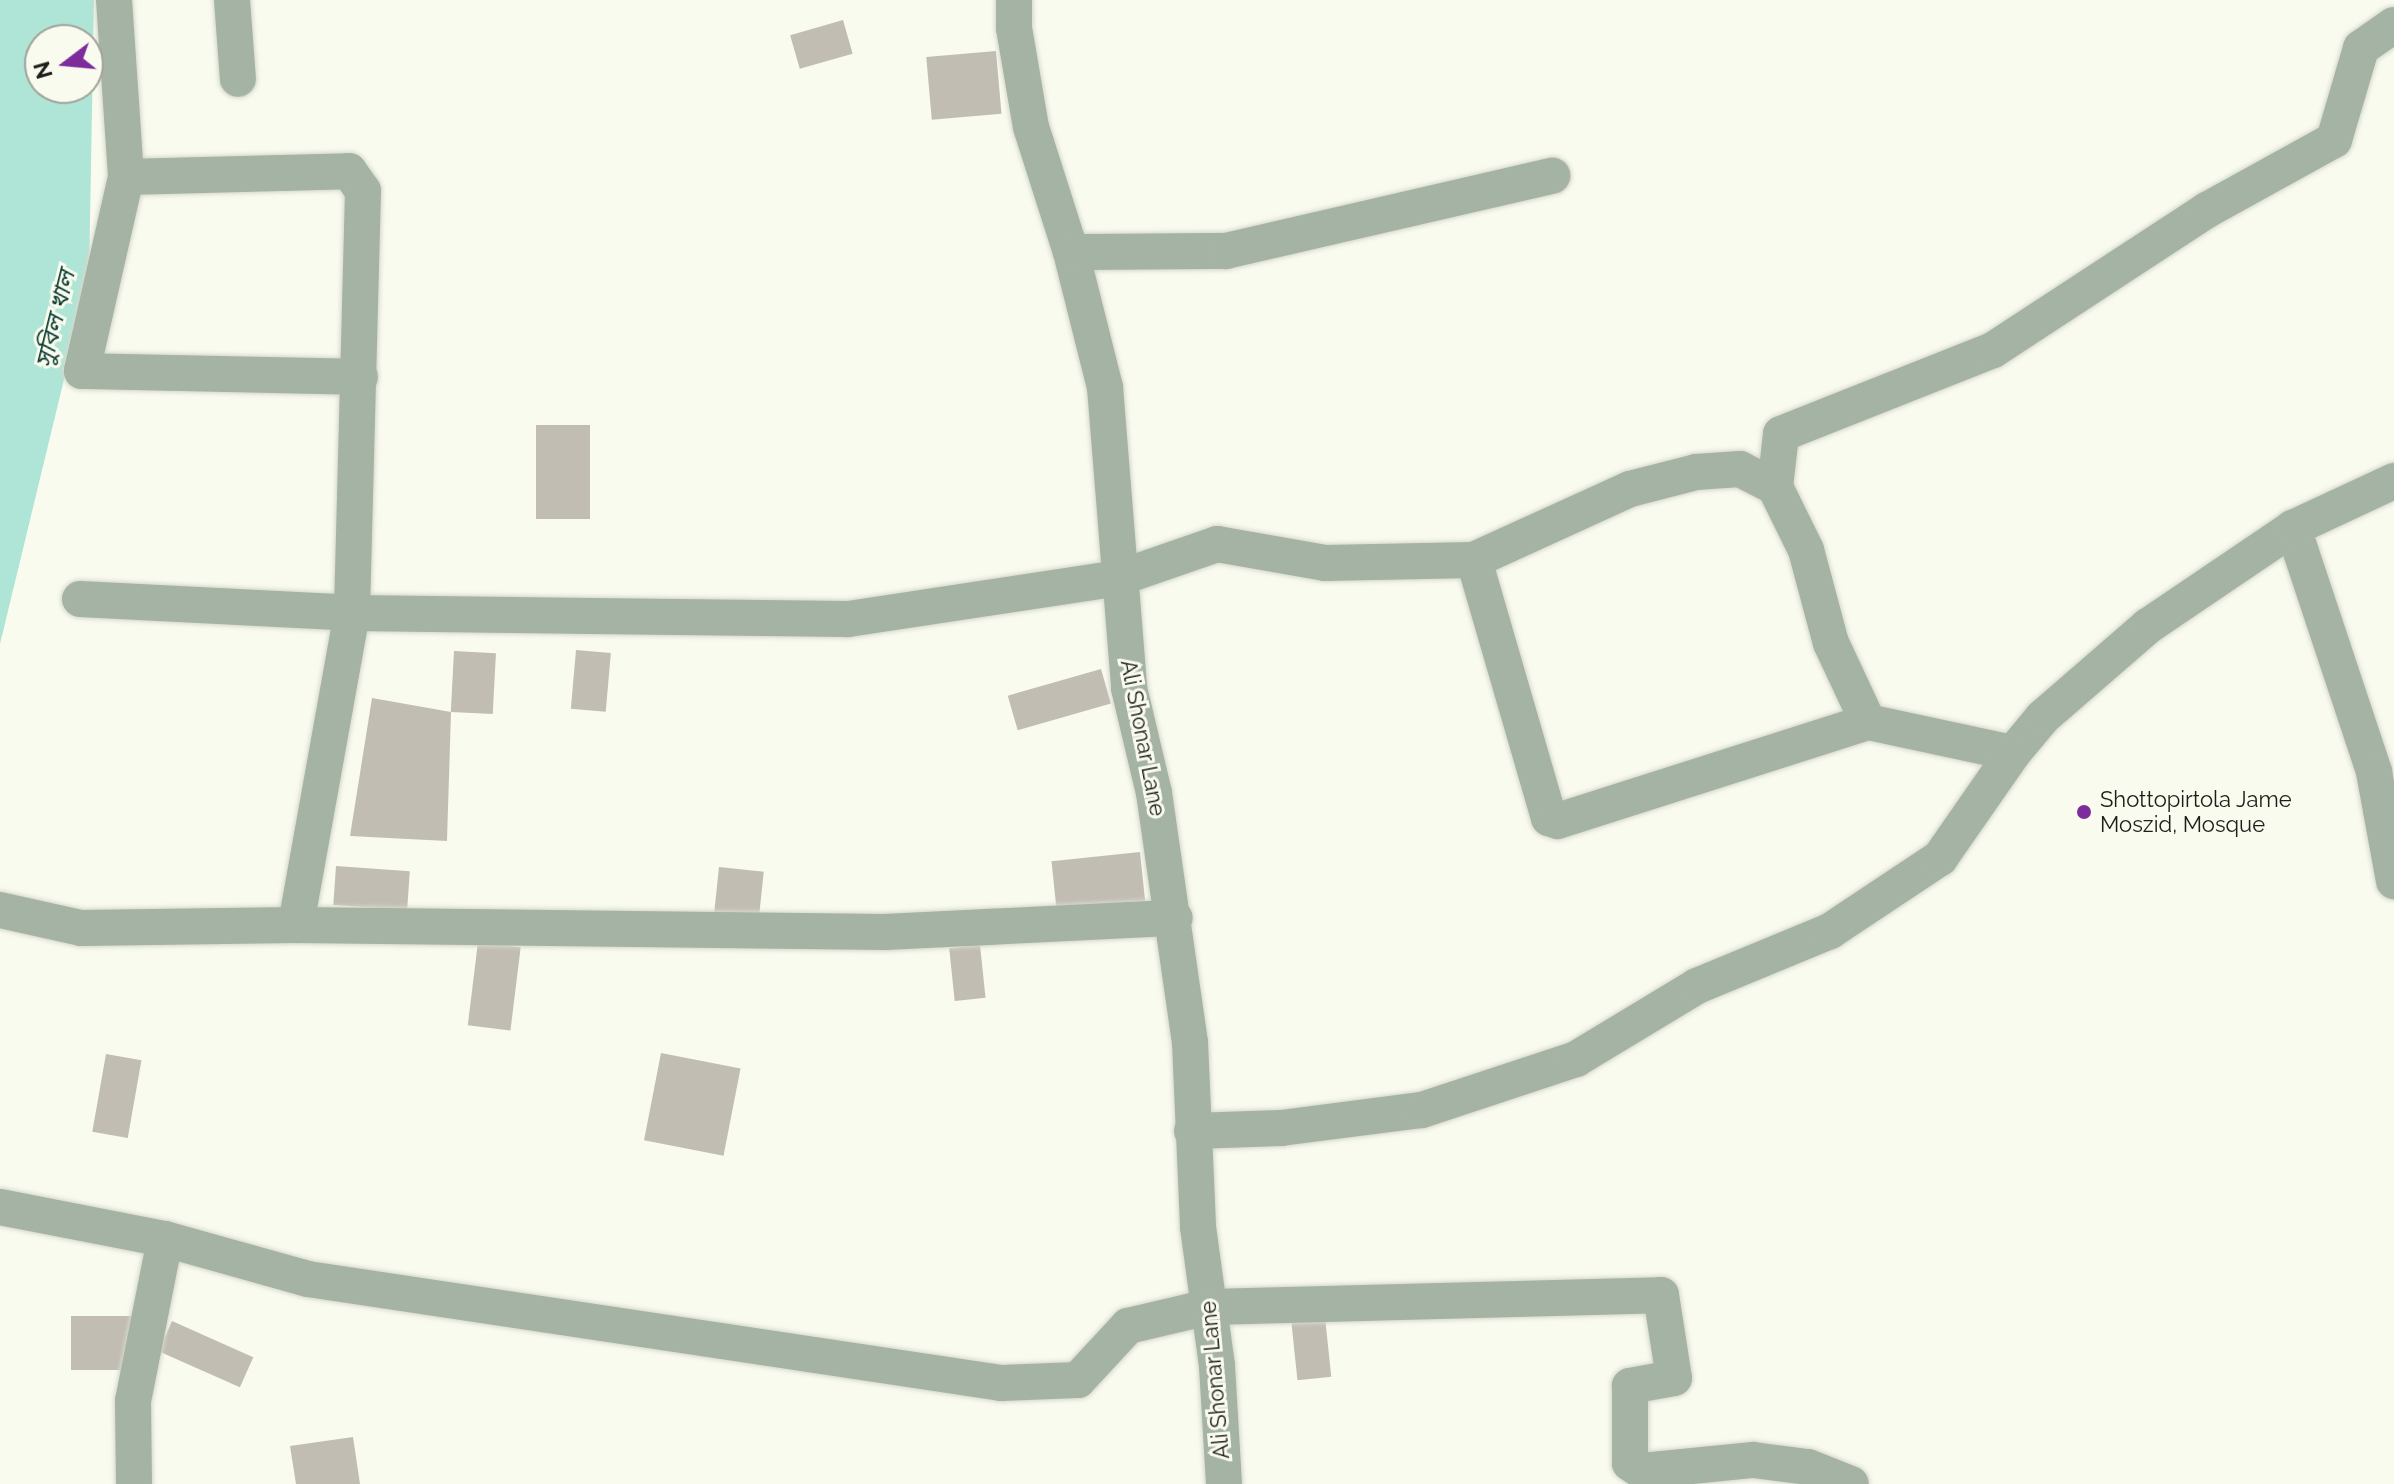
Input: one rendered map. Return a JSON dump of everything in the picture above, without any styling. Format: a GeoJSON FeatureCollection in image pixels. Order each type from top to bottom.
{"type":"FeatureCollection","features":[{"type":"Feature","properties":{"kind":"street"},"geometry":{"type":"LineString","coordinates":[[114,0],[126,177],[82,371],[360,377]]}},
{"type":"Feature","properties":{"kind":"street"},"geometry":{"type":"LineString","coordinates":[[232,0],[238,79]]}},
{"type":"Feature","properties":{"kind":"street","name":"Ali Shonar Lane"},"geometry":{"type":"LineString","coordinates":[[1014,0],[1031,127],[1071,252],[1105,387],[1129,688],[1154,793],[1175,918],[1190,1042],[1192,1131],[1224,1484]]}},
{"type":"Feature","properties":{"kind":"street"},"geometry":{"type":"LineString","coordinates":[[1868,722],[1831,643],[1806,550],[1775,487],[1781,434],[1993,350],[2207,210],[2334,140],[2361,48],[2394,25]]}},
{"type":"Feature","properties":{"kind":"street"},"geometry":{"type":"LineString","coordinates":[[126,177],[349,171],[363,191],[352,613],[296,925]]}},
{"type":"Feature","properties":{"kind":"street"},"geometry":{"type":"LineString","coordinates":[[1071,252],[1226,251],[1552,176]]}},
{"type":"Feature","properties":{"kind":"street"},"geometry":{"type":"LineString","coordinates":[[80,599],[352,613],[848,619],[1119,578],[1217,544],[1325,563],[1474,560],[1630,489],[1696,472],[1740,469],[1775,487]]}},
{"type":"Feature","properties":{"kind":"street"},"geometry":{"type":"LineString","coordinates":[[1192,1131],[1281,1128],[1422,1110],[1576,1059],[1697,986],[1830,931],[1940,858],[2013,753],[2043,717],[2148,626],[2293,528],[2394,481]]}},
{"type":"Feature","properties":{"kind":"street"},"geometry":{"type":"LineString","coordinates":[[2293,528],[2374,772],[2394,881]]}},
{"type":"Feature","properties":{"kind":"street"},"geometry":{"type":"LineString","coordinates":[[1474,560],[1549,818],[1558,821],[1868,722],[2013,753]]}},
{"type":"Feature","properties":{"kind":"street"},"geometry":{"type":"LineString","coordinates":[[0,910],[81,928],[296,925],[885,932],[1175,918]]}},
{"type":"Feature","properties":{"kind":"street"},"geometry":{"type":"LineString","coordinates":[[0,1207],[165,1239],[308,1279],[1001,1383],[1078,1380],[1128,1326],[1209,1307],[1661,1295],[1674,1378],[1630,1386],[1630,1463],[1642,1471],[1753,1460],[1808,1467],[1851,1484]]}},
{"type":"Feature","properties":{"kind":"street"},"geometry":{"type":"LineString","coordinates":[[134,1484],[133,1401],[165,1239]]}},
{"type":"Feature","properties":{"kind":"water","name":"সুবিল খাল"},"geometry":{"type":"Polygon","coordinates":[[[0,0],[94,0],[94,24],[24,24],[24,104],[92,104],[89,276],[0,644],[0,0]]]}},
{"type":"Feature","properties":{"kind":"building"},"geometry":{"type":"Polygon","coordinates":[[[843,20],[853,54],[800,69],[790,35],[843,20]]]}},
{"type":"Feature","properties":{"kind":"building"},"geometry":{"type":"Polygon","coordinates":[[[996,51],[1001,114],[932,120],[926,57],[996,51]]]}},
{"type":"Feature","properties":{"kind":"building"},"geometry":{"type":"Polygon","coordinates":[[[536,425],[590,425],[590,519],[536,519],[536,425]]]}},
{"type":"Feature","properties":{"kind":"building"},"geometry":{"type":"Polygon","coordinates":[[[576,650],[611,653],[606,712],[571,709],[576,650]]]}},
{"type":"Feature","properties":{"kind":"building"},"geometry":{"type":"Polygon","coordinates":[[[454,651],[496,653],[493,714],[451,712],[454,651]]]}},
{"type":"Feature","properties":{"kind":"building"},"geometry":{"type":"Polygon","coordinates":[[[1101,669],[1111,704],[1018,730],[1008,696],[1101,669]]]}},
{"type":"Feature","properties":{"kind":"building"},"geometry":{"type":"Polygon","coordinates":[[[372,698],[451,712],[447,841],[350,836],[372,698]]]}},
{"type":"Feature","properties":{"kind":"building"},"geometry":{"type":"Polygon","coordinates":[[[1140,852],[1145,903],[1057,912],[1051,861],[1140,852]]]}},
{"type":"Feature","properties":{"kind":"building"},"geometry":{"type":"Polygon","coordinates":[[[336,866],[410,871],[407,910],[333,905],[336,866]]]}},
{"type":"Feature","properties":{"kind":"building"},"geometry":{"type":"Polygon","coordinates":[[[719,867],[764,872],[759,921],[714,917],[719,867]]]}},
{"type":"Feature","properties":{"kind":"building"},"geometry":{"type":"Polygon","coordinates":[[[478,942],[521,947],[510,1031],[468,1025],[478,942]]]}},
{"type":"Feature","properties":{"kind":"building"},"geometry":{"type":"Polygon","coordinates":[[[980,945],[986,998],[955,1001],[949,948],[980,945]]]}},
{"type":"Feature","properties":{"kind":"building"},"geometry":{"type":"Polygon","coordinates":[[[661,1053],[741,1068],[724,1156],[644,1140],[661,1053]]]}},
{"type":"Feature","properties":{"kind":"building"},"geometry":{"type":"Polygon","coordinates":[[[106,1054],[141,1060],[128,1138],[92,1132],[106,1054]]]}},
{"type":"Feature","properties":{"kind":"building"},"geometry":{"type":"Polygon","coordinates":[[[71,1316],[134,1316],[134,1370],[71,1370],[71,1316]]]}},
{"type":"Feature","properties":{"kind":"building"},"geometry":{"type":"Polygon","coordinates":[[[1325,1317],[1331,1377],[1297,1380],[1291,1321],[1325,1317]]]}},
{"type":"Feature","properties":{"kind":"building"},"geometry":{"type":"Polygon","coordinates":[[[172,1321],[253,1357],[240,1387],[159,1351],[172,1321]]]}},
{"type":"Feature","properties":{"kind":"building"},"geometry":{"type":"Polygon","coordinates":[[[353,1437],[360,1484],[296,1484],[290,1446],[353,1437]]]}},
{"type":"Feature","properties":{"kind":"place","name":"Shottopirtola Jame Moszid, Mosque"},"geometry":{"type":"Point","coordinates":[2084,812]}}]}
